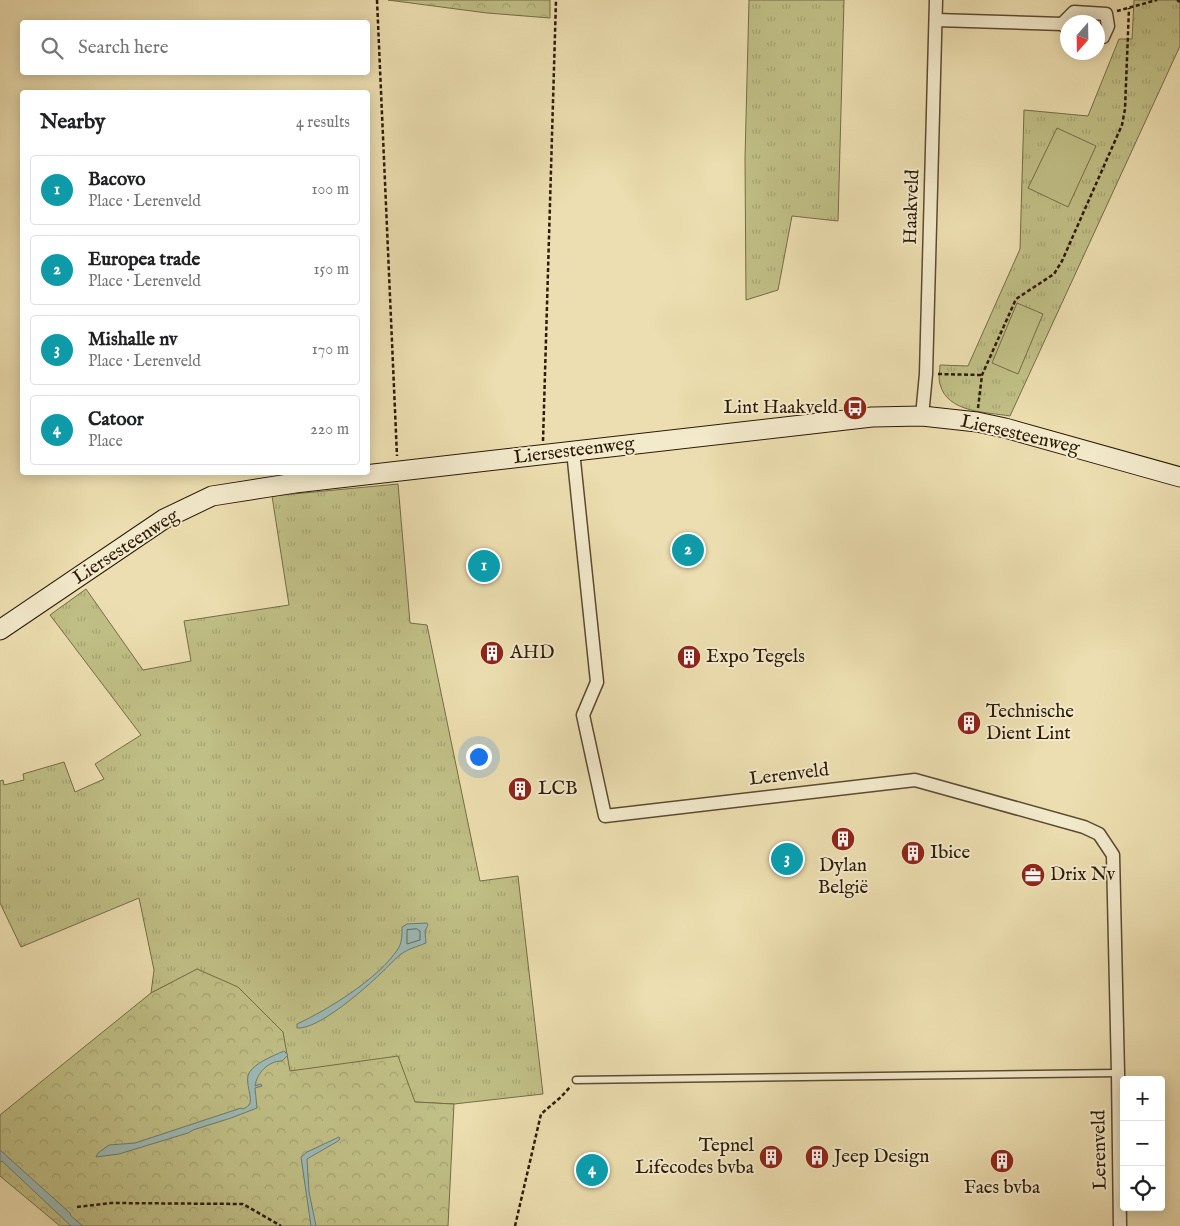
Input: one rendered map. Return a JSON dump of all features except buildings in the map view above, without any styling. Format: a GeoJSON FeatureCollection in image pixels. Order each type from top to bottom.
{"type":"FeatureCollection","features":[{"type":"Feature","properties":{"kind":"street","name":"Haakveld"},"geometry":{"type":"LineString","coordinates":[[922,416],[926,374],[936,0]]}},
{"type":"Feature","properties":{"kind":"street"},"geometry":{"type":"LineString","coordinates":[[1072,15],[1074,12],[1106,14],[1108,26],[1105,33]]}},
{"type":"Feature","properties":{"kind":"street"},"geometry":{"type":"LineString","coordinates":[[936,20],[1060,26]]}},
{"type":"Feature","properties":{"kind":"street","name":"Liersesteenweg"},"geometry":{"type":"LineString","coordinates":[[0,630],[164,519],[212,496],[295,483],[398,473],[546,454],[872,417],[922,416],[977,422],[1005,428],[1180,477]]}},
{"type":"Feature","properties":{"kind":"street","name":"Lerenveld"},"geometry":{"type":"LineString","coordinates":[[573,451],[597,682],[582,715],[605,816],[915,780],[1084,827],[1099,834],[1113,855],[1120,1226]]}},
{"type":"Feature","properties":{"kind":"lane"},"geometry":{"type":"LineString","coordinates":[[576,1080],[1118,1073]]}},
{"type":"Feature","properties":{"kind":"path"},"geometry":{"type":"LineString","coordinates":[[377,0],[398,473]]}},
{"type":"Feature","properties":{"kind":"path"},"geometry":{"type":"LineString","coordinates":[[546,454],[542,440],[556,0]]}},
{"type":"Feature","properties":{"kind":"path"},"geometry":{"type":"LineString","coordinates":[[1106,14],[1157,0]]}},
{"type":"Feature","properties":{"kind":"path"},"geometry":{"type":"LineString","coordinates":[[977,422],[982,376],[1016,299],[1054,274],[1062,261],[1122,125],[1125,109],[1128,8]]}},
{"type":"Feature","properties":{"kind":"path"},"geometry":{"type":"LineString","coordinates":[[926,374],[982,376]]}},
{"type":"Feature","properties":{"kind":"path"},"geometry":{"type":"LineString","coordinates":[[515,1226],[541,1114],[561,1097],[576,1080]]}},
{"type":"Feature","properties":{"kind":"path"},"geometry":{"type":"LineString","coordinates":[[77,1207],[111,1203],[243,1204],[281,1226]]}},
{"type":"Feature","properties":{"kind":"green space"},"geometry":{"type":"Polygon","coordinates":[[[388,0],[550,0],[550,18],[487,13],[388,0]]]}},
{"type":"Feature","properties":{"kind":"green space"},"geometry":{"type":"Polygon","coordinates":[[[749,0],[844,0],[838,221],[792,216],[778,290],[746,300],[745,158],[749,0]]]}},
{"type":"Feature","properties":{"kind":"green space"},"geometry":{"type":"Polygon","coordinates":[[[1134,0],[1180,0],[1180,46],[1010,416],[980,412],[959,406],[944,394],[939,382],[940,365],[968,366],[1020,249],[1024,110],[1088,116],[1119,39],[1132,39],[1134,0]]]}},
{"type":"Feature","properties":{"kind":"green space"},"geometry":{"type":"Polygon","coordinates":[[[1057,128],[1096,146],[1068,207],[1028,188],[1057,128]]]}},
{"type":"Feature","properties":{"kind":"green space"},"geometry":{"type":"Polygon","coordinates":[[[1017,303],[1043,314],[1018,374],[992,363],[1017,303]]]}},
{"type":"Feature","properties":{"kind":"green space"},"geometry":{"type":"Polygon","coordinates":[[[398,484],[410,623],[427,625],[480,881],[518,876],[543,1094],[454,1104],[415,1102],[84,1226],[196,970],[151,993],[154,970],[139,898],[21,947],[0,903],[0,781],[3,780],[4,785],[24,780],[23,774],[64,762],[75,792],[104,779],[95,764],[141,735],[50,615],[86,589],[143,670],[191,661],[184,621],[289,605],[272,496],[398,484]]]}},
{"type":"Feature","properties":{"kind":"green space"},"geometry":{"type":"Polygon","coordinates":[[[197,969],[238,987],[283,1032],[290,1071],[398,1056],[415,1102],[454,1104],[448,1226],[60,1226],[0,1176],[0,1115],[151,993],[197,969]]]}},
{"type":"Feature","properties":{"kind":"water"},"geometry":{"type":"Polygon","coordinates":[[[427,923],[425,931],[426,943],[401,954],[364,988],[329,1015],[306,1027],[297,1028],[297,1024],[338,1002],[378,971],[399,947],[402,938],[402,927],[407,924],[427,923]]]}},
{"type":"Feature","properties":{"kind":"water"},"geometry":{"type":"Polygon","coordinates":[[[284,1051],[288,1055],[282,1061],[268,1065],[256,1081],[255,1086],[261,1084],[262,1086],[255,1088],[257,1108],[188,1133],[119,1154],[96,1157],[98,1153],[109,1145],[135,1143],[245,1108],[250,1102],[249,1073],[260,1063],[284,1051]]]}},
{"type":"Feature","properties":{"kind":"water"},"geometry":{"type":"Polygon","coordinates":[[[339,1137],[338,1141],[307,1159],[309,1192],[316,1226],[311,1226],[301,1157],[307,1152],[339,1137]]]}},
{"type":"Feature","properties":{"kind":"water"},"geometry":{"type":"Polygon","coordinates":[[[0,1150],[83,1226],[71,1226],[2,1161],[0,1162],[0,1150]]]}},
{"type":"Feature","properties":{"kind":"place","name":"Lint Haakveld"},"geometry":{"type":"Point","coordinates":[855,408]}},
{"type":"Feature","properties":{"kind":"place","name":"Europea trade"},"geometry":{"type":"Point","coordinates":[688,550]}},
{"type":"Feature","properties":{"kind":"place","name":"Bacovo"},"geometry":{"type":"Point","coordinates":[484,566]}},
{"type":"Feature","properties":{"kind":"place","name":"AHD"},"geometry":{"type":"Point","coordinates":[492,653]}},
{"type":"Feature","properties":{"kind":"place","name":"Expo Tegels"},"geometry":{"type":"Point","coordinates":[689,657]}},
{"type":"Feature","properties":{"kind":"place","name":"Technische Dient Lint"},"geometry":{"type":"Point","coordinates":[969,723]}},
{"type":"Feature","properties":{"kind":"place","name":"LCB"},"geometry":{"type":"Point","coordinates":[520,789]}},
{"type":"Feature","properties":{"kind":"place","name":"Dylan België"},"geometry":{"type":"Point","coordinates":[843,839]}},
{"type":"Feature","properties":{"kind":"place","name":"Ibice"},"geometry":{"type":"Point","coordinates":[913,853]}},
{"type":"Feature","properties":{"kind":"place","name":"Mishalle nv"},"geometry":{"type":"Point","coordinates":[787,859]}},
{"type":"Feature","properties":{"kind":"place","name":"Drix Nv"},"geometry":{"type":"Point","coordinates":[1033,875]}},
{"type":"Feature","properties":{"kind":"place","name":"Tepnel Lifecodes bvba"},"geometry":{"type":"Point","coordinates":[771,1157]}},
{"type":"Feature","properties":{"kind":"place","name":"Jeep Design"},"geometry":{"type":"Point","coordinates":[817,1157]}},
{"type":"Feature","properties":{"kind":"place","name":"Faes bvba"},"geometry":{"type":"Point","coordinates":[1002,1161]}},
{"type":"Feature","properties":{"kind":"place","name":"Catoor"},"geometry":{"type":"Point","coordinates":[592,1170]}}]}
